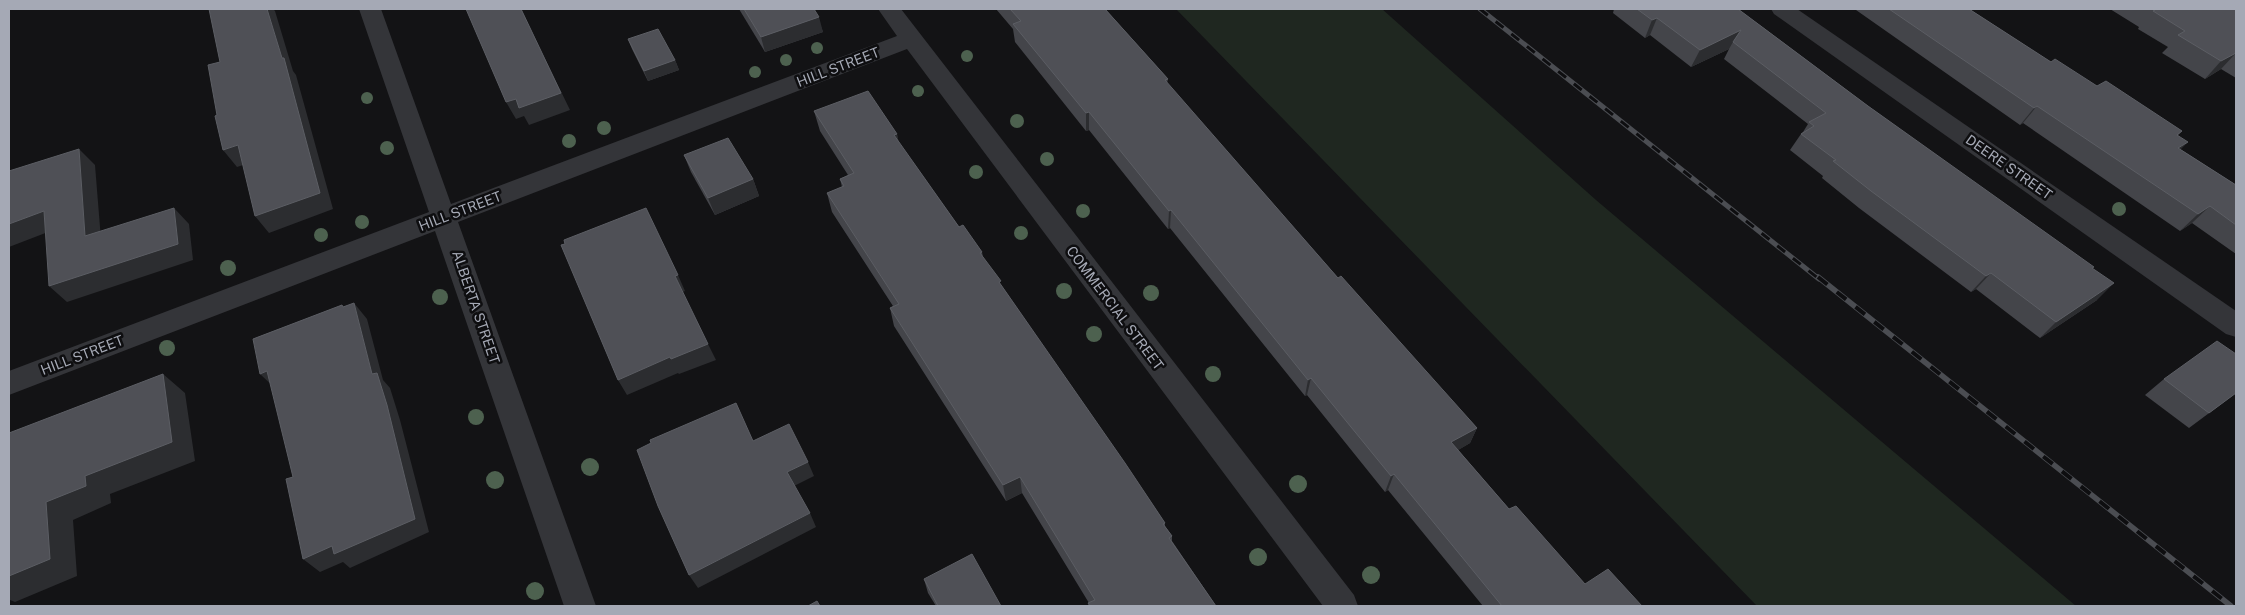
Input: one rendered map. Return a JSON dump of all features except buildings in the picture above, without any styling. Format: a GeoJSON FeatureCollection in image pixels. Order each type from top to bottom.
{"type":"FeatureCollection","features":[{"type":"Feature","properties":{"kind":"street","name":"ALBERTA STREET"},"geometry":{"type":"LineString","coordinates":[[370,9],[580,606]]}},
{"type":"Feature","properties":{"kind":"street","name":"COMMERCIAL STREET"},"geometry":{"type":"LineString","coordinates":[[889,9],[1342,606]]}},
{"type":"Feature","properties":{"kind":"street","name":"DEERE STREET"},"geometry":{"type":"LineString","coordinates":[[1782,9],[2236,326]]}},
{"type":"Feature","properties":{"kind":"street","name":"HILL STREET"},"geometry":{"type":"LineString","coordinates":[[9,383],[911,39]]}},
{"type":"Feature","properties":{"kind":"shaded area"},"geometry":{"type":"Polygon","coordinates":[[[1176,9],[1382,9],[1596,200],[2076,606],[1757,606],[1176,9]]]}},
{"type":"Feature","properties":{"kind":"railway"},"geometry":{"type":"LineString","coordinates":[[1480,9],[1819,279]]}},
{"type":"Feature","properties":{"kind":"railway"},"geometry":{"type":"LineString","coordinates":[[1818,277],[2231,606]]}}]}
